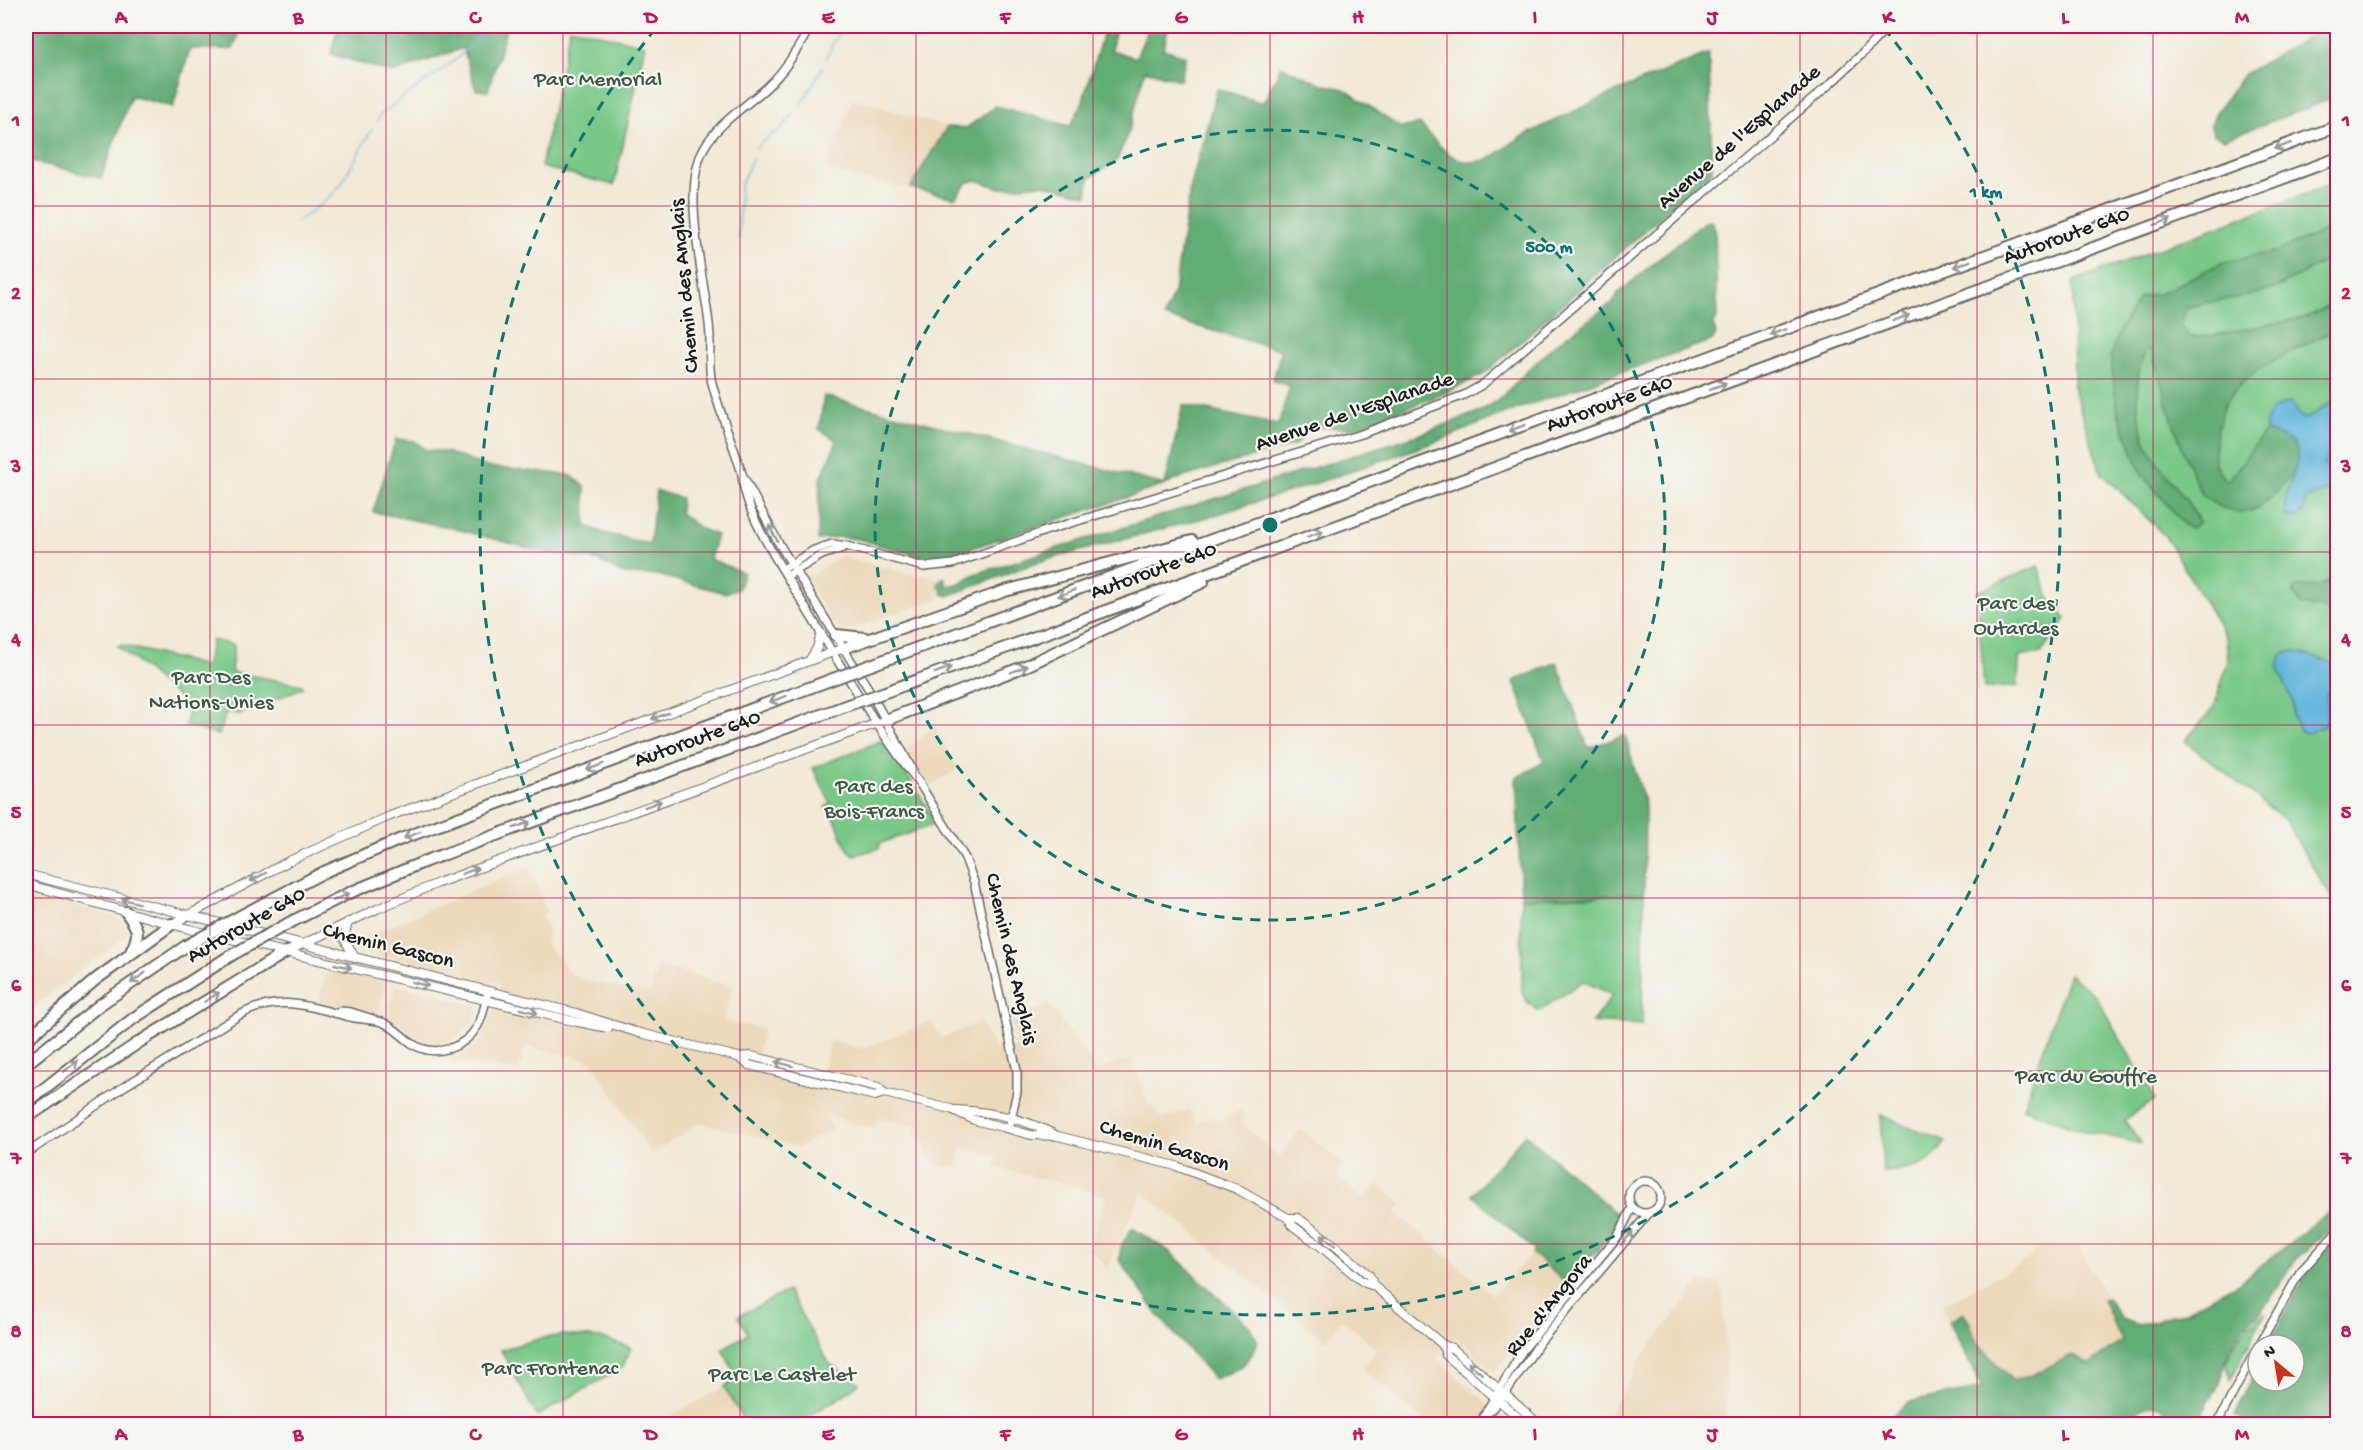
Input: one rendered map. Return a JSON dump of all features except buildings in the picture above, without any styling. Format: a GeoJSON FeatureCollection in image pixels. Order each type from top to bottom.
{"type":"FeatureCollection","features":[{"type":"Feature","properties":{"kind":"highway","name":"Autoroute 640"},"geometry":{"type":"LineString","coordinates":[[26,1064],[113,996],[186,946],[324,872],[407,837],[2337,126]]}},
{"type":"Feature","properties":{"kind":"highway","name":"Autoroute 640"},"geometry":{"type":"LineString","coordinates":[[26,1103],[123,1026],[230,956],[289,922],[349,893],[426,861],[2337,158]]}},
{"type":"Feature","properties":{"kind":"highway"},"geometry":{"type":"LineString","coordinates":[[844,648],[1012,589],[1161,548],[1239,530]]}},
{"type":"Feature","properties":{"kind":"highway"},"geometry":{"type":"LineString","coordinates":[[881,722],[1028,665],[1260,554]]}},
{"type":"Feature","properties":{"kind":"highway"},"geometry":{"type":"LineString","coordinates":[[836,635],[871,638]]}},
{"type":"Feature","properties":{"kind":"highway"},"geometry":{"type":"LineString","coordinates":[[126,912],[138,934],[131,952]]}},
{"type":"Feature","properties":{"kind":"highway"},"geometry":{"type":"LineString","coordinates":[[26,1040],[76,994],[172,924]]}},
{"type":"Feature","properties":{"kind":"highway"},"geometry":{"type":"LineString","coordinates":[[26,1118],[141,1041],[286,952]]}},
{"type":"Feature","properties":{"kind":"main road"},"geometry":{"type":"LineString","coordinates":[[809,661],[818,645],[821,633]]}},
{"type":"Feature","properties":{"kind":"main road"},"geometry":{"type":"LineString","coordinates":[[172,924],[289,861],[390,816],[844,648]]}},
{"type":"Feature","properties":{"kind":"main road"},"geometry":{"type":"LineString","coordinates":[[286,952],[348,922],[468,871],[881,722]]}},
{"type":"Feature","properties":{"kind":"main road","name":"Chemin Gascon"},"geometry":{"type":"LineString","coordinates":[[26,874],[576,1013],[636,1032],[738,1057],[749,1065],[875,1096],[884,1093],[951,1110],[974,1120],[1031,1135],[1058,1136]]}},
{"type":"Feature","properties":{"kind":"main road","name":"Chemin Gascon"},"geometry":{"type":"LineString","coordinates":[[26,884],[286,952],[573,1021],[636,1032]]}},
{"type":"Feature","properties":{"kind":"main road"},"geometry":{"type":"LineString","coordinates":[[348,922],[344,938],[355,958]]}},
{"type":"Feature","properties":{"kind":"main road","name":"Chemin Gascon"},"geometry":{"type":"LineString","coordinates":[[951,1110],[976,1111],[1034,1125],[1058,1136],[1158,1161],[1203,1175],[1249,1194],[1288,1218],[1293,1226],[1363,1282],[1374,1286],[1443,1345],[1446,1355],[1539,1425]]}},
{"type":"Feature","properties":{"kind":"main road","name":"Chemin Gascon"},"geometry":{"type":"LineString","coordinates":[[1499,1395],[1526,1425]]}},
{"type":"Feature","properties":{"kind":"street","name":"Chemin des Anglais"},"geometry":{"type":"LineString","coordinates":[[811,26],[779,76],[720,127],[704,149],[696,177],[694,220],[710,328],[710,373],[742,474],[794,567],[844,648],[881,722]]}},
{"type":"Feature","properties":{"kind":"street","name":"Avenue de l'Esplanade"},"geometry":{"type":"LineString","coordinates":[[785,573],[826,546],[836,544],[924,567],[953,564],[1043,531],[1356,436],[1468,393],[1501,369],[1830,84],[1888,26]]}},
{"type":"Feature","properties":{"kind":"street","name":"Chemin des Anglais"},"geometry":{"type":"LineString","coordinates":[[742,474],[743,486],[750,507],[785,573],[965,858],[974,882],[1017,1071],[1017,1091],[1009,1129]]}},
{"type":"Feature","properties":{"kind":"street"},"geometry":{"type":"LineString","coordinates":[[26,1154],[131,1083],[246,1012],[278,1003],[334,1011],[362,1020],[381,1022],[418,1047],[444,1050],[458,1045],[473,1033],[480,1022],[488,991]]}},
{"type":"Feature","properties":{"kind":"street"},"geometry":{"type":"LineString","coordinates":[[1649,1181],[1658,1187],[1661,1197],[1658,1206],[1649,1213],[1641,1213],[1632,1208],[1628,1198],[1631,1188],[1639,1182],[1649,1181]]}},
{"type":"Feature","properties":{"kind":"street","name":"Rue d'Angora"},"geometry":{"type":"LineString","coordinates":[[1499,1395],[1534,1336],[1618,1236],[1632,1208]]}},
{"type":"Feature","properties":{"kind":"street","name":"Rue d'Angora"},"geometry":{"type":"LineString","coordinates":[[1479,1423],[1544,1337],[1649,1213]]}},
{"type":"Feature","properties":{"kind":"street"},"geometry":{"type":"LineString","coordinates":[[2265,1333],[2300,1272],[2337,1231]]}},
{"type":"Feature","properties":{"kind":"street"},"geometry":{"type":"LineString","coordinates":[[2217,1425],[2246,1369]]}},
{"type":"Feature","properties":{"kind":"shaded area"},"geometry":{"type":"Polygon","coordinates":[[[853,98],[947,127],[908,189],[825,170],[853,98]]]}},
{"type":"Feature","properties":{"kind":"shaded area"},"geometry":{"type":"Polygon","coordinates":[[[842,556],[912,575],[936,577],[940,598],[842,632],[833,624],[806,575],[812,575],[842,556]]]}},
{"type":"Feature","properties":{"kind":"shaded area"},"geometry":{"type":"Polygon","coordinates":[[[935,726],[958,769],[928,787],[906,750],[935,726]]]}},
{"type":"Feature","properties":{"kind":"shaded area"},"geometry":{"type":"Polygon","coordinates":[[[530,867],[547,913],[541,915],[549,933],[545,943],[575,978],[650,994],[657,965],[733,986],[724,1021],[763,1029],[754,1067],[819,1083],[830,1041],[863,1048],[932,1021],[941,1039],[979,1022],[996,1049],[1017,1046],[1011,1018],[1050,1005],[1097,1070],[1132,1057],[1147,1101],[1163,1119],[1189,1109],[1196,1122],[1211,1116],[1218,1122],[1242,1110],[1244,1126],[1279,1157],[1301,1129],[1344,1164],[1336,1176],[1363,1199],[1378,1184],[1401,1204],[1395,1212],[1493,1295],[1532,1253],[1568,1285],[1494,1372],[1456,1337],[1437,1358],[1510,1424],[1428,1424],[1362,1369],[1377,1349],[1342,1319],[1326,1341],[1142,1192],[1107,1269],[1097,1256],[1087,1249],[1107,1196],[995,1167],[997,1156],[962,1148],[957,1166],[936,1167],[916,1132],[917,1126],[878,1117],[875,1129],[827,1116],[833,1129],[799,1147],[700,1123],[651,1154],[592,1061],[525,1046],[519,1072],[446,1059],[465,1053],[481,1040],[493,1012],[501,984],[367,951],[356,944],[357,940],[530,867]]]}},
{"type":"Feature","properties":{"kind":"shaded area"},"geometry":{"type":"Polygon","coordinates":[[[26,891],[115,917],[129,925],[126,936],[26,1013],[26,891]]]}},
{"type":"Feature","properties":{"kind":"shaded area"},"geometry":{"type":"Polygon","coordinates":[[[328,969],[385,982],[379,1011],[372,1013],[318,1002],[328,969]]]}},
{"type":"Feature","properties":{"kind":"shaded area"},"geometry":{"type":"Polygon","coordinates":[[[397,985],[478,1006],[475,1018],[465,1032],[450,1042],[436,1044],[420,1041],[388,1018],[394,989],[397,985]]]}},
{"type":"Feature","properties":{"kind":"shaded area"},"geometry":{"type":"Polygon","coordinates":[[[2078,1247],[2107,1298],[2103,1301],[2122,1341],[2089,1364],[2071,1354],[2032,1375],[2013,1381],[1977,1343],[1970,1323],[1963,1313],[1949,1321],[1941,1306],[2026,1260],[2038,1248],[2078,1247]]]}},
{"type":"Feature","properties":{"kind":"shaded area"},"geometry":{"type":"Polygon","coordinates":[[[1700,1282],[1722,1284],[1726,1346],[1726,1418],[1738,1424],[1603,1424],[1645,1353],[1700,1282]]]}},
{"type":"Feature","properties":{"kind":"shaded area"},"geometry":{"type":"Polygon","coordinates":[[[724,1387],[746,1424],[656,1424],[724,1387]]]}},
{"type":"Feature","properties":{"kind":"green space"},"geometry":{"type":"Polygon","coordinates":[[[26,26],[242,26],[233,49],[190,49],[173,107],[131,96],[101,178],[26,160],[26,26]]]}},
{"type":"Feature","properties":{"kind":"green space"},"geometry":{"type":"Polygon","coordinates":[[[338,26],[507,26],[488,91],[476,90],[463,48],[392,73],[331,54],[338,26]]]}},
{"type":"Feature","properties":{"kind":"green space"},"geometry":{"type":"Polygon","coordinates":[[[1105,26],[1117,26],[1111,50],[1136,58],[1149,26],[1169,26],[1163,49],[1186,56],[1180,80],[1145,70],[1129,131],[1117,160],[1089,179],[1087,195],[1042,184],[1000,188],[976,180],[967,183],[955,198],[910,188],[947,127],[966,128],[996,106],[1070,126],[1082,104],[1105,26]]]}},
{"type":"Feature","properties":{"kind":"green space"},"geometry":{"type":"Polygon","coordinates":[[[2327,26],[2337,26],[2337,97],[2224,139],[2213,134],[2210,127],[2217,111],[2244,74],[2327,26]]]}},
{"type":"Feature","properties":{"kind":"green space","name":"Parc Memorial"},"geometry":{"type":"Polygon","coordinates":[[[570,27],[645,45],[614,185],[541,167],[570,27]]]}},
{"type":"Feature","properties":{"kind":"green space"},"geometry":{"type":"Polygon","coordinates":[[[1709,53],[1712,171],[1484,374],[1438,396],[1354,428],[1309,427],[1296,444],[1180,478],[1165,485],[1183,405],[1278,425],[1290,386],[1273,381],[1281,350],[1164,317],[1174,292],[1190,189],[1217,89],[1263,103],[1281,66],[1322,84],[1344,89],[1401,128],[1420,124],[1441,148],[1454,157],[1477,162],[1491,157],[1522,137],[1568,114],[1709,53]]]}},
{"type":"Feature","properties":{"kind":"green space"},"geometry":{"type":"Polygon","coordinates":[[[2337,182],[2337,908],[2285,820],[2185,741],[2214,708],[2228,660],[2226,637],[2165,536],[2101,472],[2074,391],[2073,281],[2337,182]]]}},
{"type":"Feature","properties":{"kind":"green space"},"geometry":{"type":"Polygon","coordinates":[[[1710,219],[1715,228],[1717,318],[1713,325],[1716,334],[1713,340],[1495,417],[1444,439],[1314,484],[1215,515],[1038,562],[948,596],[942,594],[943,591],[938,586],[943,578],[945,578],[946,586],[958,584],[975,574],[1421,434],[1481,411],[1497,401],[1554,345],[1613,302],[1617,294],[1710,219]]]}},
{"type":"Feature","properties":{"kind":"green space"},"geometry":{"type":"Polygon","coordinates":[[[2337,226],[2337,256],[2267,291],[2186,308],[2181,326],[2191,337],[2210,336],[2307,317],[2337,302],[2337,328],[2259,369],[2233,392],[2223,409],[2215,440],[2214,458],[2217,469],[2225,480],[2230,479],[2265,431],[2288,439],[2298,451],[2298,459],[2289,477],[2260,506],[2244,512],[2228,510],[2216,505],[2201,493],[2181,444],[2151,349],[2147,350],[2142,362],[2137,389],[2143,433],[2154,457],[2199,522],[2192,528],[2185,526],[2142,474],[2118,413],[2110,356],[2121,327],[2140,297],[2159,294],[2221,263],[2277,251],[2337,226]]]}},
{"type":"Feature","properties":{"kind":"green space"},"geometry":{"type":"Polygon","coordinates":[[[824,396],[1165,485],[932,560],[858,539],[838,537],[818,540],[820,480],[837,441],[819,429],[824,396]]]}},
{"type":"Feature","properties":{"kind":"green space"},"geometry":{"type":"Polygon","coordinates":[[[396,439],[415,441],[426,450],[446,452],[487,467],[570,475],[585,486],[586,526],[604,533],[650,544],[656,491],[681,498],[680,513],[701,529],[717,535],[710,559],[744,573],[738,589],[725,593],[657,575],[623,574],[597,560],[543,552],[448,527],[373,512],[396,439]]]}},
{"type":"Feature","properties":{"kind":"green space","name":"Parc des Outardes"},"geometry":{"type":"Polygon","coordinates":[[[2038,566],[2049,598],[2066,619],[2041,653],[2019,657],[2018,686],[1984,689],[1977,592],[2038,566]]]}},
{"type":"Feature","properties":{"kind":"green space"},"geometry":{"type":"Polygon","coordinates":[[[2337,576],[2337,615],[2319,607],[2301,605],[2293,592],[2296,587],[2320,586],[2337,576]]]}},
{"type":"Feature","properties":{"kind":"green space","name":"Parc Des Nations-Unies"},"geometry":{"type":"Polygon","coordinates":[[[212,640],[234,645],[231,672],[302,685],[302,688],[240,714],[226,712],[219,735],[185,726],[189,707],[117,646],[121,645],[206,666],[212,640]]]}},
{"type":"Feature","properties":{"kind":"green space"},"geometry":{"type":"Polygon","coordinates":[[[1557,662],[1588,748],[1625,735],[1645,805],[1644,894],[1521,898],[1516,778],[1544,762],[1514,681],[1557,662]]]}},
{"type":"Feature","properties":{"kind":"green space","name":"Parc des Bois-Francs"},"geometry":{"type":"Polygon","coordinates":[[[883,740],[936,824],[878,844],[880,848],[855,855],[846,845],[834,818],[825,807],[831,804],[813,768],[883,740]]]}},
{"type":"Feature","properties":{"kind":"green space"},"geometry":{"type":"Polygon","coordinates":[[[1644,894],[1642,1025],[1592,1022],[1613,995],[1583,981],[1539,1011],[1528,1003],[1522,992],[1521,898],[1644,894]]]}},
{"type":"Feature","properties":{"kind":"green space","name":"Parc du Gouffre"},"geometry":{"type":"Polygon","coordinates":[[[2069,974],[2095,995],[2155,1100],[2124,1120],[2142,1144],[2081,1130],[2023,1108],[2069,974]]]}},
{"type":"Feature","properties":{"kind":"green space"},"geometry":{"type":"Polygon","coordinates":[[[1880,1115],[1946,1141],[1933,1158],[1926,1163],[1912,1169],[1883,1172],[1880,1115]]]}},
{"type":"Feature","properties":{"kind":"green space"},"geometry":{"type":"Polygon","coordinates":[[[1525,1134],[1620,1217],[1604,1242],[1568,1285],[1532,1253],[1534,1250],[1472,1195],[1525,1134]]]}},
{"type":"Feature","properties":{"kind":"green space"},"geometry":{"type":"Polygon","coordinates":[[[2337,1205],[2337,1223],[2295,1261],[2260,1313],[2240,1330],[2226,1358],[2221,1381],[2196,1424],[2174,1424],[2162,1409],[2150,1406],[2137,1412],[2123,1424],[1881,1424],[1909,1402],[1982,1388],[1949,1321],[1963,1313],[1970,1323],[1977,1343],[2013,1381],[2032,1375],[2072,1355],[2089,1364],[2122,1341],[2103,1300],[2107,1298],[2121,1319],[2139,1325],[2182,1313],[2242,1281],[2337,1205]]]}},
{"type":"Feature","properties":{"kind":"green space"},"geometry":{"type":"Polygon","coordinates":[[[1132,1228],[1169,1251],[1249,1326],[1258,1341],[1251,1356],[1242,1366],[1214,1379],[1158,1315],[1119,1259],[1121,1246],[1132,1228]]]}},
{"type":"Feature","properties":{"kind":"green space"},"geometry":{"type":"Polygon","coordinates":[[[2337,1241],[2337,1424],[2247,1424],[2244,1420],[2234,1416],[2246,1391],[2246,1393],[2306,1393],[2306,1333],[2274,1333],[2314,1260],[2337,1241]]]}},
{"type":"Feature","properties":{"kind":"green space","name":"Parc Le Castelet"},"geometry":{"type":"Polygon","coordinates":[[[788,1291],[829,1363],[859,1383],[838,1399],[794,1424],[746,1424],[724,1387],[735,1380],[735,1373],[722,1349],[748,1334],[738,1316],[788,1291]]]}},
{"type":"Feature","properties":{"kind":"green space"},"geometry":{"type":"Polygon","coordinates":[[[2266,1312],[2255,1333],[2246,1333],[2246,1350],[2231,1379],[2226,1361],[2242,1332],[2266,1312]]]}},
{"type":"Feature","properties":{"kind":"green space","name":"Parc Frontenac"},"geometry":{"type":"Polygon","coordinates":[[[563,1335],[601,1338],[631,1348],[622,1368],[537,1416],[501,1350],[538,1339],[563,1335]]]}},
{"type":"Feature","properties":{"kind":"water"},"geometry":{"type":"Polygon","coordinates":[[[2337,399],[2337,451],[2329,453],[2324,466],[2332,471],[2337,470],[2337,488],[2305,499],[2304,512],[2296,519],[2285,515],[2285,501],[2297,453],[2293,444],[2283,437],[2265,431],[2268,415],[2276,408],[2291,402],[2301,417],[2308,418],[2337,399]]]}},
{"type":"Feature","properties":{"kind":"water"},"geometry":{"type":"Polygon","coordinates":[[[2293,651],[2337,664],[2337,686],[2327,692],[2325,726],[2308,733],[2299,731],[2293,715],[2293,702],[2278,669],[2281,655],[2293,651]]]}},
{"type":"Feature","properties":{"kind":"waterway"},"geometry":{"type":"LineString","coordinates":[[377,121],[381,114],[459,57],[489,26]]}},
{"type":"Feature","properties":{"kind":"waterway"},"geometry":{"type":"LineString","coordinates":[[826,59],[833,43],[845,26]]}},
{"type":"Feature","properties":{"kind":"waterway"},"geometry":{"type":"LineString","coordinates":[[800,106],[823,67]]}},
{"type":"Feature","properties":{"kind":"waterway"},"geometry":{"type":"LineString","coordinates":[[756,149],[795,113]]}},
{"type":"Feature","properties":{"kind":"waterway"},"geometry":{"type":"LineString","coordinates":[[296,222],[323,203],[340,186],[372,129]]}},
{"type":"Feature","properties":{"kind":"waterway"},"geometry":{"type":"LineString","coordinates":[[739,239],[740,186],[753,157]]}}]}
